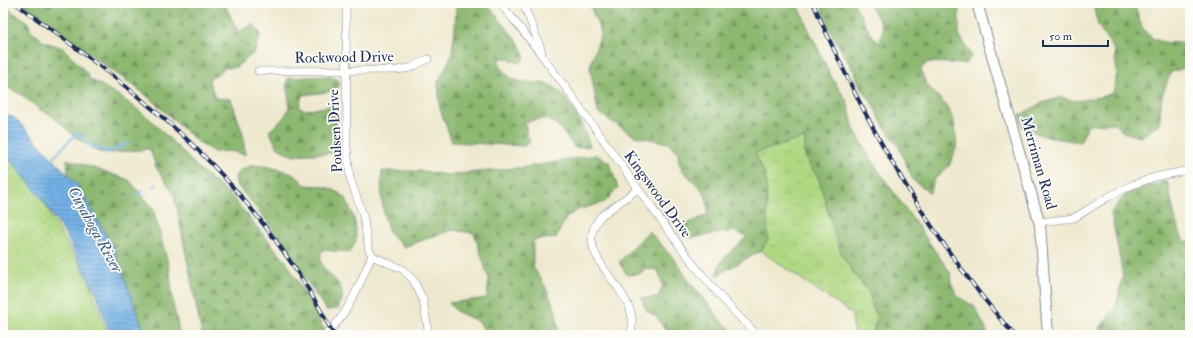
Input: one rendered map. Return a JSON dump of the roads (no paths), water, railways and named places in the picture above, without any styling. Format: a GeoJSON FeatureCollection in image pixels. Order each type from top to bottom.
{"type":"FeatureCollection","features":[{"type":"Feature","properties":{"kind":"main road","name":"Merriman Road"},"geometry":{"type":"LineString","coordinates":[[977,3],[1040,222],[1048,335]]}},
{"type":"Feature","properties":{"kind":"street","name":"Poulsen Drive"},"geometry":{"type":"LineString","coordinates":[[346,3],[347,163],[353,190],[363,215],[369,250],[372,255]]}},
{"type":"Feature","properties":{"kind":"street","name":"Kingswood Drive"},"geometry":{"type":"LineString","coordinates":[[500,3],[546,60],[638,189],[707,282],[738,317],[758,335]]}},
{"type":"Feature","properties":{"kind":"street","name":"Kingswood Drive"},"geometry":{"type":"LineString","coordinates":[[523,3],[546,60]]}},
{"type":"Feature","properties":{"kind":"street","name":"Rockwood Drive"},"geometry":{"type":"LineString","coordinates":[[258,70],[397,70],[410,68],[428,59]]}},
{"type":"Feature","properties":{"kind":"street"},"geometry":{"type":"LineString","coordinates":[[1040,222],[1074,218],[1108,196],[1132,185],[1155,177],[1190,170]]}},
{"type":"Feature","properties":{"kind":"street"},"geometry":{"type":"LineString","coordinates":[[630,335],[633,325],[632,311],[625,298],[598,260],[592,239],[596,222],[601,216],[638,189]]}},
{"type":"Feature","properties":{"kind":"street"},"geometry":{"type":"LineString","coordinates":[[327,332],[342,314],[359,287],[372,255],[378,260],[402,269],[414,281],[423,300],[429,335]]}},
{"type":"Feature","properties":{"kind":"water","name":"Cuyahoga River"},"geometry":{"type":"Polygon","coordinates":[[[3,112],[16,119],[79,187],[115,251],[145,335],[110,335],[97,294],[66,236],[43,200],[9,158],[3,153],[3,112]]]}},
{"type":"Feature","properties":{"kind":"waterway"},"geometry":{"type":"LineString","coordinates":[[51,160],[76,134],[82,136],[91,146],[108,152],[128,144]]}},
{"type":"Feature","properties":{"kind":"waterway"},"geometry":{"type":"LineString","coordinates":[[138,195],[143,191]]}},
{"type":"Feature","properties":{"kind":"railway"},"geometry":{"type":"LineString","coordinates":[[15,3],[125,86],[161,116],[212,164],[236,190],[279,245],[299,274],[334,335]]}},
{"type":"Feature","properties":{"kind":"railway"},"geometry":{"type":"LineString","coordinates":[[813,3],[854,92],[901,177],[926,218],[954,258],[1014,335]]}}]}
